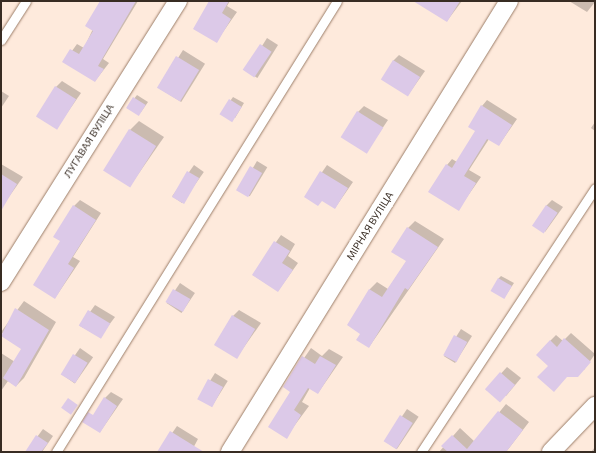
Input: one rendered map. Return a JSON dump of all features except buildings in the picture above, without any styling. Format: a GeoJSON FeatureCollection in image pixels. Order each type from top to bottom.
{"type":"FeatureCollection","features":[{"type":"Feature","properties":{"kind":"street","name":"ЛУГАВАЯ ВУЛІЦА"},"geometry":{"type":"LineString","coordinates":[[1,282],[178,1]]}},
{"type":"Feature","properties":{"kind":"street","name":"МІРНАЯ ВУЛІЦА"},"geometry":{"type":"LineString","coordinates":[[230,452],[509,1]]}},
{"type":"Feature","properties":{"kind":"street"},"geometry":{"type":"LineString","coordinates":[[551,452],[595,406]]}},
{"type":"Feature","properties":{"kind":"lane"},"geometry":{"type":"LineString","coordinates":[[1,40],[26,1]]}},
{"type":"Feature","properties":{"kind":"lane"},"geometry":{"type":"LineString","coordinates":[[56,452],[337,1]]}},
{"type":"Feature","properties":{"kind":"lane"},"geometry":{"type":"LineString","coordinates":[[421,452],[595,188]]}}]}
